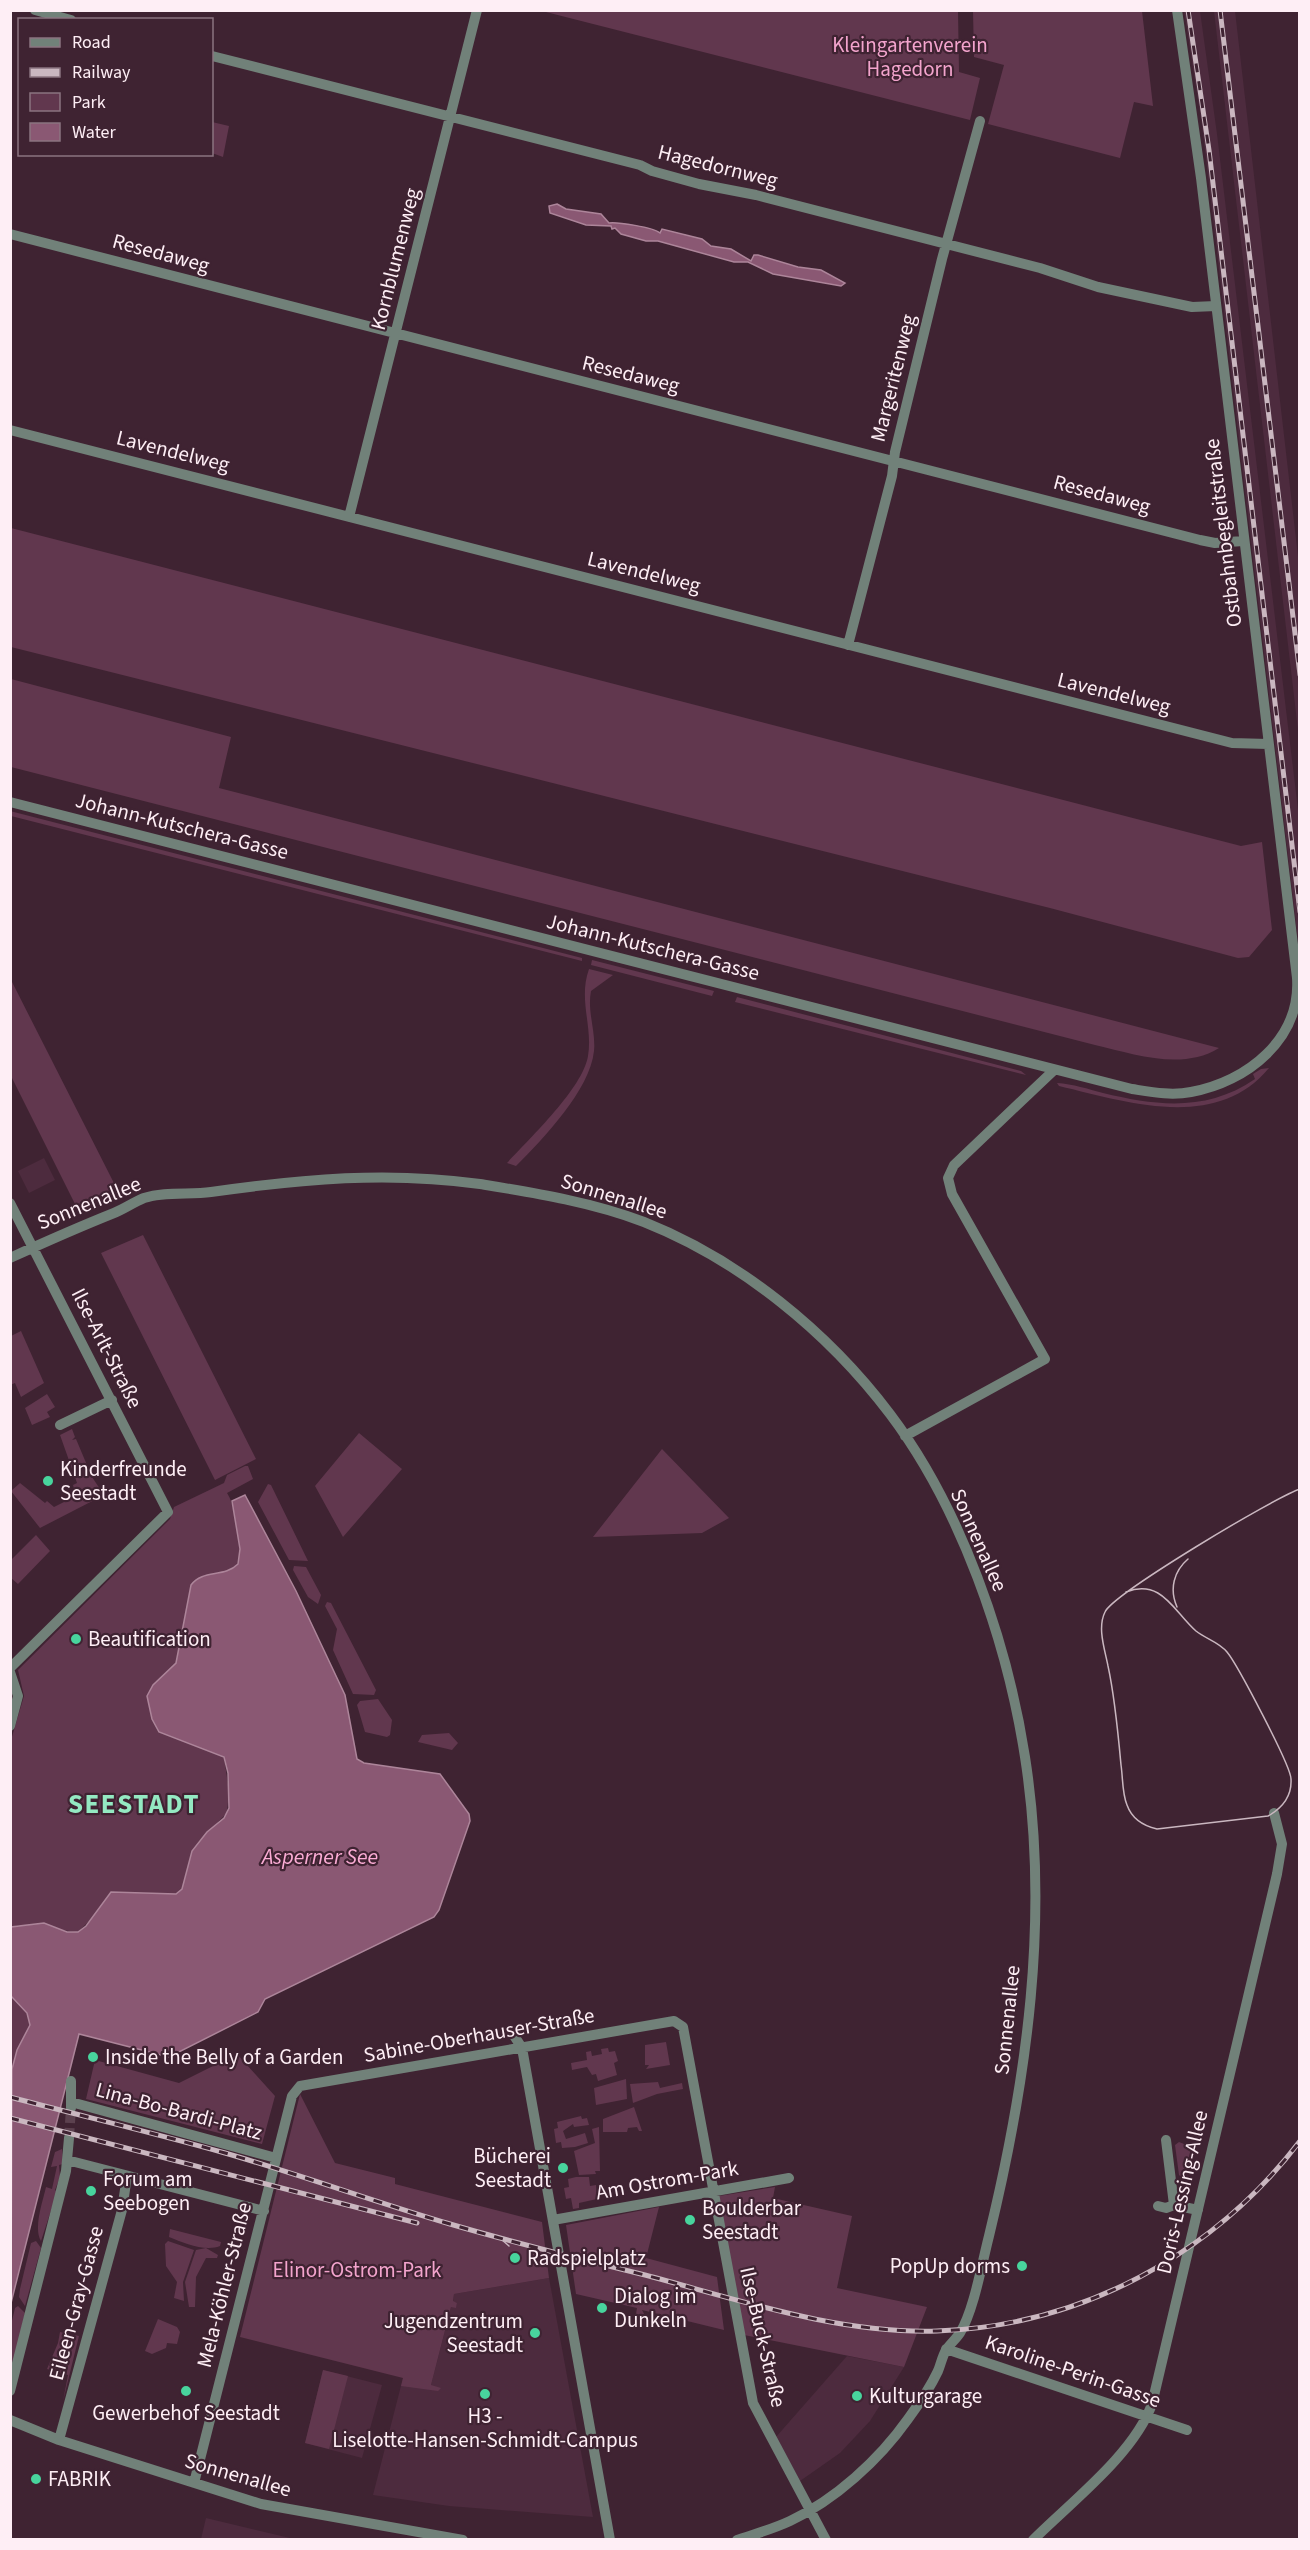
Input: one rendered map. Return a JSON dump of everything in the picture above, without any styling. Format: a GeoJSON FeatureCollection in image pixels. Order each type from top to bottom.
{"type":"FeatureCollection","features":[{"type":"Feature","properties":{"kind":"street"},"geometry":{"type":"LineString","coordinates":[[35,10],[64,18]]}},
{"type":"Feature","properties":{"kind":"street","name":"Kornblumenweg"},"geometry":{"type":"LineString","coordinates":[[349,517],[477,10]]}},
{"type":"Feature","properties":{"kind":"street","name":"Ostbahnbegleitstraße"},"geometry":{"type":"LineString","coordinates":[[1177,10],[1200,167],[1298,992],[1295,1010],[1276,1046]]}},
{"type":"Feature","properties":{"kind":"street","name":"Hagedornweg"},"geometry":{"type":"LineString","coordinates":[[213,56],[640,165],[651,171],[699,184],[756,195],[1100,287],[1192,307],[1216,306]]}},
{"type":"Feature","properties":{"kind":"street","name":"Margeritenweg"},"geometry":{"type":"LineString","coordinates":[[848,645],[942,259],[948,245],[980,121]]}},
{"type":"Feature","properties":{"kind":"street","name":"Resedaweg"},"geometry":{"type":"LineString","coordinates":[[10,234],[1215,543],[1244,541]]}},
{"type":"Feature","properties":{"kind":"street","name":"Lavendelweg"},"geometry":{"type":"LineString","coordinates":[[10,430],[1232,743],[1268,744]]}},
{"type":"Feature","properties":{"kind":"street","name":"Johann-Kutschera-Gasse"},"geometry":{"type":"LineString","coordinates":[[10,802],[1054,1070],[1160,1094],[1190,1093],[1219,1085],[1252,1068],[1276,1046]]}},
{"type":"Feature","properties":{"kind":"street"},"geometry":{"type":"LineString","coordinates":[[905,1436],[1045,1359],[952,1194],[948,1178],[954,1165],[1054,1070]]}},
{"type":"Feature","properties":{"kind":"street","name":"Sonnenallee"},"geometry":{"type":"LineString","coordinates":[[10,1258],[144,1198],[204,1193],[294,1180],[361,1177],[418,1178],[552,1197],[640,1220],[676,1236],[738,1272],[800,1320],[838,1355],[883,1405],[905,1436],[962,1543],[994,1628],[1020,1732],[1034,1837],[1034,1945],[1029,2022],[1002,2181],[962,2330],[946,2349],[930,2385],[894,2437],[857,2474],[809,2511],[786,2523],[737,2540]]}},
{"type":"Feature","properties":{"kind":"street","name":"Ilse-Arlt-Straße"},"geometry":{"type":"LineString","coordinates":[[10,1203],[168,1512],[10,1670]]}},
{"type":"Feature","properties":{"kind":"street"},"geometry":{"type":"LineString","coordinates":[[60,1425],[111,1400]]}},
{"type":"Feature","properties":{"kind":"street"},"geometry":{"type":"LineString","coordinates":[[10,1670],[18,1696],[10,1726]]}},
{"type":"Feature","properties":{"kind":"street","name":"Doris-Lessing-Allee"},"geometry":{"type":"LineString","coordinates":[[1034,2540],[1124,2451],[1147,2416],[1277,1874],[1282,1844],[1274,1813]]}},
{"type":"Feature","properties":{"kind":"street","name":"Sabine-Oberhauser-Straße"},"geometry":{"type":"LineString","coordinates":[[292,2096],[300,2086],[670,2021],[676,2022]]}},
{"type":"Feature","properties":{"kind":"street","name":"Ilse-Buck-Straße"},"geometry":{"type":"LineString","coordinates":[[676,2022],[683,2027],[753,2403],[779,2456],[826,2540]]}},
{"type":"Feature","properties":{"kind":"street"},"geometry":{"type":"LineString","coordinates":[[513,2034],[522,2048],[610,2540]]}},
{"type":"Feature","properties":{"kind":"street","name":"Lina-Bo-Bardi-Platz"},"geometry":{"type":"LineString","coordinates":[[71,2081],[71,2105],[276,2158]]}},
{"type":"Feature","properties":{"kind":"street","name":"Mela-Köhler-Straße"},"geometry":{"type":"LineString","coordinates":[[194,2483],[292,2096]]}},
{"type":"Feature","properties":{"kind":"street"},"geometry":{"type":"LineString","coordinates":[[10,2391],[67,2160],[69,2138]]}},
{"type":"Feature","properties":{"kind":"street"},"geometry":{"type":"LineString","coordinates":[[1166,2140],[1174,2205]]}},
{"type":"Feature","properties":{"kind":"street"},"geometry":{"type":"LineString","coordinates":[[67,2160],[264,2211]]}},
{"type":"Feature","properties":{"kind":"street","name":"Eileen-Gray-Gasse"},"geometry":{"type":"LineString","coordinates":[[59,2440],[122,2210],[127,2176]]}},
{"type":"Feature","properties":{"kind":"street","name":"Am Ostrom-Park"},"geometry":{"type":"LineString","coordinates":[[553,2220],[789,2178]]}},
{"type":"Feature","properties":{"kind":"street"},"geometry":{"type":"LineString","coordinates":[[1158,2206],[1166,2208],[1174,2205],[1198,2210]]}},
{"type":"Feature","properties":{"kind":"street","name":"Karoline-Perin-Gasse"},"geometry":{"type":"LineString","coordinates":[[946,2349],[1187,2430]]}},
{"type":"Feature","properties":{"kind":"street","name":"Sonnenallee"},"geometry":{"type":"LineString","coordinates":[[10,2420],[59,2440],[280,2508],[463,2540]]}},
{"type":"Feature","properties":{"kind":"shaded area"},"geometry":{"type":"Polygon","coordinates":[[[1184,11],[1200,11],[1217,134],[1299,818],[1299,949],[1202,125],[1184,11]]]}},
{"type":"Feature","properties":{"kind":"shaded area"},"geometry":{"type":"Polygon","coordinates":[[[1214,11],[1235,11],[1299,565],[1299,739],[1214,11]]]}},
{"type":"Feature","properties":{"kind":"shaded area"},"geometry":{"type":"Polygon","coordinates":[[[44,1158],[55,1180],[29,1193],[18,1171],[44,1158]]]}},
{"type":"Feature","properties":{"kind":"shaded area","name":"H3 - Liselotte-Hansen-Schmidt-Campus"},"geometry":{"type":"Polygon","coordinates":[[[549,2278],[593,2517],[449,2506],[373,2495],[403,2378],[431,2385],[451,2307],[456,2307],[457,2303],[453,2302],[454,2294],[549,2278]]]}},
{"type":"Feature","properties":{"kind":"shaded area"},"geometry":{"type":"Polygon","coordinates":[[[847,2356],[904,2367],[870,2421],[840,2453],[800,2481],[776,2437],[847,2356]]]}},
{"type":"Feature","properties":{"kind":"shaded area"},"geometry":{"type":"Polygon","coordinates":[[[323,2370],[382,2385],[362,2458],[305,2443],[323,2370]]]}},
{"type":"Feature","properties":{"kind":"shaded area"},"geometry":{"type":"Polygon","coordinates":[[[206,2518],[294,2539],[201,2539],[206,2518]]]}},
{"type":"Feature","properties":{"kind":"green space","name":"Kleingartenverein Hagedorn"},"geometry":{"type":"Polygon","coordinates":[[[542,11],[958,11],[959,72],[980,78],[970,120],[542,11]]]}},
{"type":"Feature","properties":{"kind":"green space"},"geometry":{"type":"Polygon","coordinates":[[[973,11],[1142,11],[1153,106],[1134,102],[1120,158],[988,124],[1004,65],[974,57],[973,11]]]}},
{"type":"Feature","properties":{"kind":"green space"},"geometry":{"type":"Polygon","coordinates":[[[213,122],[229,126],[223,157],[213,153],[213,122]]]}},
{"type":"Feature","properties":{"kind":"green space"},"geometry":{"type":"Polygon","coordinates":[[[11,528],[1241,846],[1262,842],[1272,930],[1249,957],[1238,958],[1050,908],[11,647],[11,528]]]}},
{"type":"Feature","properties":{"kind":"green space"},"geometry":{"type":"Polygon","coordinates":[[[11,679],[231,737],[219,788],[1219,1048],[1205,1055],[1174,1060],[1142,1056],[11,767],[11,679]]]}},
{"type":"Feature","properties":{"kind":"green space"},"geometry":{"type":"Polygon","coordinates":[[[10,811],[582,958],[582,961],[11,816],[10,811]]]}},
{"type":"Feature","properties":{"kind":"green space"},"geometry":{"type":"Polygon","coordinates":[[[592,960],[714,991],[712,996],[591,965],[592,960]]]}},
{"type":"Feature","properties":{"kind":"green space"},"geometry":{"type":"Polygon","coordinates":[[[589,969],[613,975],[591,991],[594,1051],[591,1066],[575,1097],[539,1142],[516,1166],[507,1163],[566,1098],[584,1069],[589,1045],[585,991],[589,969]]]}},
{"type":"Feature","properties":{"kind":"green space"},"geometry":{"type":"Polygon","coordinates":[[[10,978],[119,1193],[78,1210],[11,1076],[10,978]]]}},
{"type":"Feature","properties":{"kind":"green space"},"geometry":{"type":"Polygon","coordinates":[[[737,997],[1021,1071],[1026,1075],[735,1002],[737,997]]]}},
{"type":"Feature","properties":{"kind":"green space"},"geometry":{"type":"Polygon","coordinates":[[[1269,1068],[1248,1088],[1223,1100],[1197,1106],[1170,1107],[1141,1104],[1059,1086],[1057,1083],[1143,1101],[1181,1103],[1219,1097],[1237,1090],[1255,1079],[1253,1074],[1261,1069],[1269,1068]]]}},
{"type":"Feature","properties":{"kind":"green space"},"geometry":{"type":"Polygon","coordinates":[[[143,1235],[256,1459],[215,1480],[101,1253],[143,1235]]]}},
{"type":"Feature","properties":{"kind":"green space"},"geometry":{"type":"Polygon","coordinates":[[[21,1331],[44,1383],[21,1397],[15,1383],[10,1385],[11,1336],[21,1331]]]}},
{"type":"Feature","properties":{"kind":"green space"},"geometry":{"type":"Polygon","coordinates":[[[47,1394],[55,1407],[47,1412],[50,1417],[32,1425],[25,1408],[47,1394]]]}},
{"type":"Feature","properties":{"kind":"green space"},"geometry":{"type":"Polygon","coordinates":[[[72,1429],[75,1437],[72,1440],[76,1439],[92,1477],[104,1495],[40,1528],[11,1491],[20,1483],[45,1503],[47,1501],[54,1507],[76,1496],[73,1485],[77,1483],[60,1435],[72,1429]]]}},
{"type":"Feature","properties":{"kind":"green space"},"geometry":{"type":"Polygon","coordinates":[[[359,1433],[402,1469],[343,1537],[315,1486],[359,1433]]]}},
{"type":"Feature","properties":{"kind":"green space"},"geometry":{"type":"Polygon","coordinates":[[[662,1449],[729,1518],[702,1533],[593,1537],[662,1449]]]}},
{"type":"Feature","properties":{"kind":"green space"},"geometry":{"type":"Polygon","coordinates":[[[248,1466],[253,1479],[227,1493],[238,1528],[245,1539],[238,1564],[226,1571],[201,1577],[191,1585],[177,1658],[184,1663],[147,1696],[152,1714],[159,1726],[167,1733],[211,1749],[224,1757],[229,1791],[227,1813],[199,1841],[182,1889],[176,1894],[165,1894],[89,1921],[78,1932],[19,1925],[11,1927],[11,1740],[24,1696],[18,1670],[170,1519],[174,1507],[224,1483],[227,1475],[248,1466]]]}},
{"type":"Feature","properties":{"kind":"green space"},"geometry":{"type":"Polygon","coordinates":[[[268,1484],[271,1485],[308,1561],[289,1560],[258,1502],[268,1484]]]}},
{"type":"Feature","properties":{"kind":"green space"},"geometry":{"type":"Polygon","coordinates":[[[36,1535],[50,1551],[18,1584],[11,1578],[11,1560],[36,1535]]]}},
{"type":"Feature","properties":{"kind":"green space"},"geometry":{"type":"Polygon","coordinates":[[[294,1566],[306,1567],[321,1595],[318,1604],[308,1597],[293,1570],[294,1566]]]}},
{"type":"Feature","properties":{"kind":"green space"},"geometry":{"type":"Polygon","coordinates":[[[327,1602],[331,1603],[376,1690],[374,1695],[353,1694],[333,1650],[337,1629],[325,1606],[327,1602]]]}},
{"type":"Feature","properties":{"kind":"green space"},"geometry":{"type":"Polygon","coordinates":[[[378,1699],[392,1720],[390,1735],[387,1737],[365,1732],[357,1705],[360,1701],[378,1699]]]}},
{"type":"Feature","properties":{"kind":"green space"},"geometry":{"type":"Polygon","coordinates":[[[449,1733],[458,1743],[452,1750],[418,1742],[422,1735],[449,1733]]]}},
{"type":"Feature","properties":{"kind":"green space"},"geometry":{"type":"Polygon","coordinates":[[[11,1996],[27,2013],[33,2029],[15,2055],[11,2107],[11,1996]]]}},
{"type":"Feature","properties":{"kind":"green space"},"geometry":{"type":"Polygon","coordinates":[[[666,2042],[670,2065],[646,2069],[649,2065],[645,2065],[645,2045],[666,2042]]]}},
{"type":"Feature","properties":{"kind":"green space"},"geometry":{"type":"Polygon","coordinates":[[[608,2048],[609,2052],[615,2051],[618,2061],[614,2063],[617,2075],[598,2081],[596,2074],[592,2075],[587,2067],[572,2070],[571,2063],[587,2060],[586,2052],[591,2051],[592,2056],[602,2054],[601,2049],[608,2048]]]}},
{"type":"Feature","properties":{"kind":"green space"},"geometry":{"type":"Polygon","coordinates":[[[237,2054],[275,2096],[262,2144],[86,2099],[95,2060],[179,2083],[237,2054]]]}},
{"type":"Feature","properties":{"kind":"green space"},"geometry":{"type":"Polygon","coordinates":[[[626,2079],[627,2099],[596,2105],[594,2088],[626,2079]]]}},
{"type":"Feature","properties":{"kind":"green space"},"geometry":{"type":"Polygon","coordinates":[[[658,2082],[660,2088],[682,2083],[683,2089],[657,2094],[633,2103],[630,2084],[658,2082]]]}},
{"type":"Feature","properties":{"kind":"green space","name":"Elinor-Ostrom-Park"},"geometry":{"type":"Polygon","coordinates":[[[300,2094],[335,2163],[395,2178],[395,2184],[542,2222],[549,2278],[454,2294],[453,2301],[457,2303],[456,2308],[451,2307],[431,2385],[441,2388],[438,2391],[401,2386],[403,2378],[240,2337],[300,2094]]]}},
{"type":"Feature","properties":{"kind":"green space"},"geometry":{"type":"Polygon","coordinates":[[[634,2107],[642,2131],[639,2131],[637,2127],[628,2128],[627,2132],[603,2132],[603,2119],[634,2107]]]}},
{"type":"Feature","properties":{"kind":"green space"},"geometry":{"type":"Polygon","coordinates":[[[581,2116],[582,2119],[587,2118],[589,2125],[574,2127],[573,2124],[563,2131],[566,2139],[585,2133],[588,2143],[562,2148],[561,2142],[556,2143],[554,2129],[558,2128],[557,2122],[581,2116]]]}},
{"type":"Feature","properties":{"kind":"green space"},"geometry":{"type":"Polygon","coordinates":[[[599,2127],[600,2171],[595,2171],[596,2174],[579,2175],[574,2151],[595,2143],[592,2129],[599,2127]]]}},
{"type":"Feature","properties":{"kind":"green space"},"geometry":{"type":"Polygon","coordinates":[[[1179,2142],[1194,2148],[1188,2176],[1184,2179],[1179,2175],[1175,2145],[1179,2142]]]}},
{"type":"Feature","properties":{"kind":"green space"},"geometry":{"type":"Polygon","coordinates":[[[62,2149],[63,2164],[59,2165],[60,2177],[55,2190],[57,2192],[41,2241],[38,2222],[41,2207],[46,2187],[52,2189],[57,2166],[51,2167],[55,2152],[62,2149]]]}},
{"type":"Feature","properties":{"kind":"green space"},"geometry":{"type":"Polygon","coordinates":[[[589,2177],[590,2186],[596,2185],[597,2199],[579,2203],[579,2208],[573,2209],[571,2198],[566,2199],[564,2188],[569,2187],[568,2179],[589,2177]]]}},
{"type":"Feature","properties":{"kind":"green space"},"geometry":{"type":"Polygon","coordinates":[[[775,2187],[773,2198],[852,2216],[837,2288],[927,2307],[904,2367],[744,2335],[719,2196],[775,2187]]]}},
{"type":"Feature","properties":{"kind":"green space"},"geometry":{"type":"Polygon","coordinates":[[[659,2207],[646,2258],[717,2277],[724,2330],[642,2310],[649,2323],[640,2328],[635,2320],[637,2308],[576,2294],[566,2225],[659,2207]]]}},
{"type":"Feature","properties":{"kind":"green space"},"geometry":{"type":"Polygon","coordinates":[[[170,2229],[221,2242],[220,2246],[208,2248],[188,2244],[169,2237],[170,2229]]]}},
{"type":"Feature","properties":{"kind":"green space"},"geometry":{"type":"Polygon","coordinates":[[[36,2241],[41,2248],[25,2306],[19,2297],[20,2289],[31,2243],[36,2241]]]}},
{"type":"Feature","properties":{"kind":"green space"},"geometry":{"type":"Polygon","coordinates":[[[168,2241],[194,2250],[183,2282],[184,2301],[174,2298],[177,2282],[166,2266],[165,2244],[168,2241]]]}},
{"type":"Feature","properties":{"kind":"green space"},"geometry":{"type":"Polygon","coordinates":[[[206,2248],[218,2255],[217,2258],[206,2258],[196,2277],[195,2307],[189,2307],[185,2282],[196,2250],[206,2248]]]}},
{"type":"Feature","properties":{"kind":"green space"},"geometry":{"type":"Polygon","coordinates":[[[18,2306],[25,2313],[11,2373],[11,2325],[15,2308],[18,2306]]]}},
{"type":"Feature","properties":{"kind":"green space"},"geometry":{"type":"Polygon","coordinates":[[[158,2319],[177,2327],[180,2332],[177,2344],[167,2343],[166,2348],[152,2354],[145,2351],[158,2319]]]}},
{"type":"Feature","properties":{"kind":"green space"},"geometry":{"type":"Polygon","coordinates":[[[60,2332],[79,2336],[63,2401],[68,2375],[47,2369],[60,2332]]]}},
{"type":"Feature","properties":{"kind":"green space"},"geometry":{"type":"Polygon","coordinates":[[[323,2370],[348,2376],[329,2449],[305,2443],[323,2370]]]}},
{"type":"Feature","properties":{"kind":"water"},"geometry":{"type":"Polygon","coordinates":[[[557,204],[566,209],[601,214],[609,223],[643,227],[660,233],[662,229],[702,239],[711,246],[731,249],[751,261],[754,255],[758,255],[798,267],[821,270],[845,283],[841,286],[773,274],[748,262],[734,262],[658,241],[646,241],[621,234],[611,226],[586,225],[550,213],[549,206],[557,204]]]}},
{"type":"Feature","properties":{"kind":"water","name":"Asperner See"},"geometry":{"type":"Polygon","coordinates":[[[245,1495],[296,1591],[345,1695],[357,1759],[364,1763],[440,1774],[469,1814],[470,1821],[439,1910],[434,1917],[265,1999],[258,2012],[169,2057],[79,2034],[11,2303],[12,2069],[17,2050],[30,2025],[27,2013],[11,1996],[11,1927],[44,1923],[67,1932],[78,1932],[86,1926],[111,1892],[176,1894],[182,1889],[192,1851],[207,1832],[224,1818],[229,1808],[228,1773],[224,1757],[159,1732],[152,1719],[147,1696],[153,1685],[176,1663],[191,1585],[201,1577],[226,1571],[238,1564],[240,1549],[232,1501],[245,1495]]]}},
{"type":"Feature","properties":{"kind":"tunnel"},"geometry":{"type":"LineString","coordinates":[[69,2138],[71,2108]]}},
{"type":"Feature","properties":{"kind":"tram line"},"geometry":{"type":"LineString","coordinates":[[1126,1592],[1138,1589],[1158,1593],[1196,1631],[1224,1649],[1233,1660],[1289,1770],[1290,1791],[1278,1809],[1268,1816],[1157,1829],[1135,1818],[1124,1796],[1114,1703],[1102,1639],[1102,1625],[1105,1612],[1115,1602],[1135,1586],[1229,1527],[1300,1489]]}},
{"type":"Feature","properties":{"kind":"tram line"},"geometry":{"type":"LineString","coordinates":[[1177,1607],[1173,1594],[1174,1581],[1179,1569],[1188,1559]]}},
{"type":"Feature","properties":{"kind":"tram line"},"geometry":{"type":"LineString","coordinates":[[501,2239],[509,2246]]}},
{"type":"Feature","properties":{"kind":"railway"},"geometry":{"type":"LineString","coordinates":[[1188,10],[1209,150],[1300,912]]}},
{"type":"Feature","properties":{"kind":"railway"},"geometry":{"type":"LineString","coordinates":[[1220,10],[1300,675]]}},
{"type":"Feature","properties":{"kind":"railway"},"geometry":{"type":"LineString","coordinates":[[10,2097],[225,2153],[474,2231],[790,2314],[863,2327],[900,2330],[937,2331],[990,2326],[1042,2315],[1092,2299],[1140,2277],[1185,2250],[1227,2218],[1265,2182],[1300,2141]]}},
{"type":"Feature","properties":{"kind":"railway"},"geometry":{"type":"LineString","coordinates":[[10,2118],[417,2223]]}},
{"type":"Feature","properties":{"kind":"place","name":"Kinderfreunde Seestadt"},"geometry":{"type":"Point","coordinates":[48,1481]}},
{"type":"Feature","properties":{"kind":"place","name":"Beautification"},"geometry":{"type":"Point","coordinates":[76,1639]}},
{"type":"Feature","properties":{"kind":"place","name":"Inside the Belly of a Garden"},"geometry":{"type":"Point","coordinates":[93,2057]}},
{"type":"Feature","properties":{"kind":"place","name":"Bücherei Seestadt"},"geometry":{"type":"Point","coordinates":[563,2168]}},
{"type":"Feature","properties":{"kind":"place","name":"Forum am Seebogen"},"geometry":{"type":"Point","coordinates":[91,2191]}},
{"type":"Feature","properties":{"kind":"place","name":"Boulderbar Seestadt"},"geometry":{"type":"Point","coordinates":[690,2220]}},
{"type":"Feature","properties":{"kind":"place","name":"Radspielplatz"},"geometry":{"type":"Point","coordinates":[515,2258]}},
{"type":"Feature","properties":{"kind":"place","name":"PopUp dorms"},"geometry":{"type":"Point","coordinates":[1022,2266]}},
{"type":"Feature","properties":{"kind":"place","name":"Dialog im Dunkeln"},"geometry":{"type":"Point","coordinates":[602,2308]}},
{"type":"Feature","properties":{"kind":"place","name":"Jugendzentrum Seestadt"},"geometry":{"type":"Point","coordinates":[535,2333]}},
{"type":"Feature","properties":{"kind":"place","name":"Gewerbehof Seestadt"},"geometry":{"type":"Point","coordinates":[186,2391]}},
{"type":"Feature","properties":{"kind":"place","name":"H3 - Liselotte-Hansen-Schmidt-Campus"},"geometry":{"type":"Point","coordinates":[485,2394]}},
{"type":"Feature","properties":{"kind":"place","name":"Kulturgarage"},"geometry":{"type":"Point","coordinates":[857,2396]}},
{"type":"Feature","properties":{"kind":"place","name":"FABRIK"},"geometry":{"type":"Point","coordinates":[36,2479]}},
{"type":"Feature","properties":{"kind":"district","name":"SEESTADT"},"geometry":{"type":"Point","coordinates":[134,1804]}}]}
